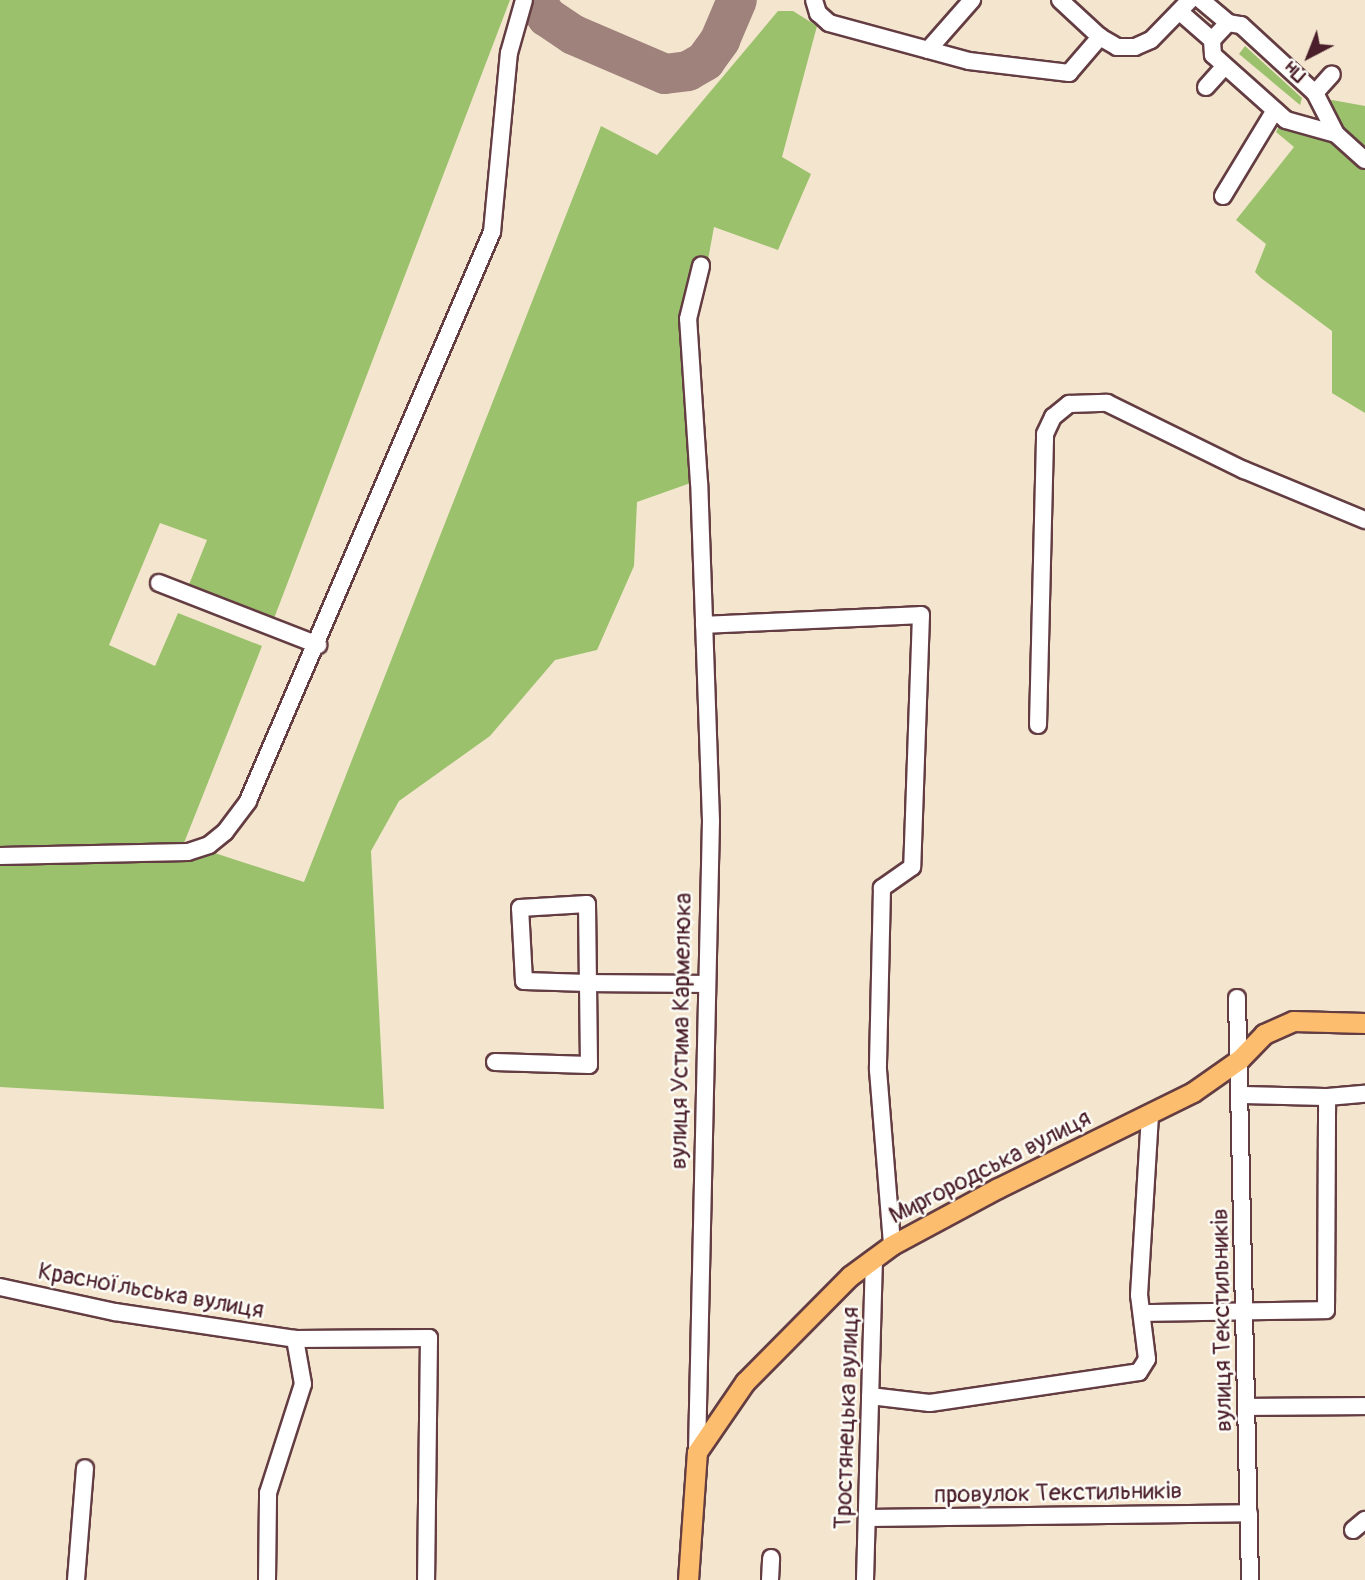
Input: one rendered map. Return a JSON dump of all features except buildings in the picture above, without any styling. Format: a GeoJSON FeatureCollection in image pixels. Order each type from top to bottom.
{"type":"FeatureCollection","features":[{"type":"Feature","properties":{"kind":"main road","name":"Миргородська вулиця"},"geometry":{"type":"LineString","coordinates":[[697,1452],[745,1382],[780,1343],[892,1245],[1193,1091],[1240,1059],[1264,1034],[1293,1021],[1365,1023]]}},
{"type":"Feature","properties":{"kind":"main road","name":"вулиця Устима Кармелюка"},"geometry":{"type":"LineString","coordinates":[[688,1580],[697,1452]]}},
{"type":"Feature","properties":{"kind":"street"},"geometry":{"type":"LineString","coordinates":[[0,856],[164,853],[209,845],[225,832],[248,801],[318,645],[492,232],[509,53],[524,0]]}},
{"type":"Feature","properties":{"kind":"street"},"geometry":{"type":"LineString","coordinates":[[814,0],[818,13],[829,23],[996,66],[1069,73],[1100,37]]}},
{"type":"Feature","properties":{"kind":"street"},"geometry":{"type":"LineString","coordinates":[[929,50],[972,0]]}},
{"type":"Feature","properties":{"kind":"street"},"geometry":{"type":"LineString","coordinates":[[1060,0],[1100,37],[1117,47],[1135,47],[1151,40],[1185,6],[1212,40]]}},
{"type":"Feature","properties":{"kind":"street"},"geometry":{"type":"LineString","coordinates":[[1201,0],[1228,23],[1241,25],[1315,93],[1336,134],[1365,160]]}},
{"type":"Feature","properties":{"kind":"street"},"geometry":{"type":"LineString","coordinates":[[1228,23],[1212,40],[1210,50],[1225,66],[1286,120],[1336,134]]}},
{"type":"Feature","properties":{"kind":"street"},"geometry":{"type":"LineString","coordinates":[[1206,88],[1225,66]]}},
{"type":"Feature","properties":{"kind":"street"},"geometry":{"type":"LineString","coordinates":[[1315,93],[1332,75]]}},
{"type":"Feature","properties":{"kind":"street"},"geometry":{"type":"LineString","coordinates":[[1223,196],[1275,110]]}},
{"type":"Feature","properties":{"kind":"street","name":"вулиця Устима Кармелюка"},"geometry":{"type":"LineString","coordinates":[[697,1452],[705,984],[711,821],[699,483],[688,319],[701,266]]}},
{"type":"Feature","properties":{"kind":"street"},"geometry":{"type":"LineString","coordinates":[[1038,725],[1045,435],[1053,417],[1069,404],[1107,403],[1244,470],[1365,520]]}},
{"type":"Feature","properties":{"kind":"street"},"geometry":{"type":"LineString","coordinates":[[159,583],[318,645]]}},
{"type":"Feature","properties":{"kind":"street"},"geometry":{"type":"LineString","coordinates":[[704,625],[921,615],[912,867],[881,888],[878,1070],[892,1245]]}},
{"type":"Feature","properties":{"kind":"street"},"geometry":{"type":"LineString","coordinates":[[495,1062],[589,1065],[588,983],[587,904],[520,908],[524,981],[588,983],[705,984]]}},
{"type":"Feature","properties":{"kind":"street","name":"вулиця Текстильників"},"geometry":{"type":"LineString","coordinates":[[1237,998],[1250,1580]]}},
{"type":"Feature","properties":{"kind":"street"},"geometry":{"type":"LineString","coordinates":[[1241,1095],[1327,1097],[1365,1094]]}},
{"type":"Feature","properties":{"kind":"street"},"geometry":{"type":"LineString","coordinates":[[1144,1313],[1325,1310],[1327,1097]]}},
{"type":"Feature","properties":{"kind":"street"},"geometry":{"type":"LineString","coordinates":[[870,1396],[930,1403],[1139,1372],[1147,1359],[1144,1313],[1139,1295],[1150,1113]]}},
{"type":"Feature","properties":{"kind":"street","name":"Тростянецька вулиця"},"geometry":{"type":"LineString","coordinates":[[865,1580],[874,1258]]}},
{"type":"Feature","properties":{"kind":"street","name":"Красноїльська вулиця"},"geometry":{"type":"LineString","coordinates":[[0,1287],[115,1311],[295,1339],[429,1338],[426,1580]]}},
{"type":"Feature","properties":{"kind":"street"},"geometry":{"type":"LineString","coordinates":[[267,1580],[268,1493],[303,1384],[295,1339]]}},
{"type":"Feature","properties":{"kind":"street"},"geometry":{"type":"LineString","coordinates":[[1247,1407],[1365,1406]]}},
{"type":"Feature","properties":{"kind":"street"},"geometry":{"type":"LineString","coordinates":[[76,1580],[85,1468]]}},
{"type":"Feature","properties":{"kind":"street","name":"провулок Текстильників"},"geometry":{"type":"LineString","coordinates":[[867,1518],[1249,1513]]}},
{"type":"Feature","properties":{"kind":"street"},"geometry":{"type":"LineString","coordinates":[[1365,1520],[1353,1530],[1365,1530]]}},
{"type":"Feature","properties":{"kind":"street"},"geometry":{"type":"LineString","coordinates":[[770,1580],[771,1558]]}},
{"type":"Feature","properties":{"kind":"green space"},"geometry":{"type":"Polygon","coordinates":[[[0,0],[510,0],[273,621],[188,587],[207,540],[160,523],[109,645],[155,666],[178,613],[262,646],[184,843],[304,882],[601,126],[657,155],[778,11],[793,11],[817,26],[782,157],[811,174],[778,250],[714,227],[694,336],[702,479],[637,502],[634,566],[597,650],[555,660],[490,736],[399,801],[371,851],[384,1109],[0,1087],[0,0]]]}},
{"type":"Feature","properties":{"kind":"green space"},"geometry":{"type":"Polygon","coordinates":[[[1245,46],[1302,98],[1300,105],[1239,54],[1245,46]]]}},
{"type":"Feature","properties":{"kind":"green space"},"geometry":{"type":"Polygon","coordinates":[[[1332,100],[1365,106],[1365,413],[1332,393],[1332,331],[1255,272],[1266,244],[1236,220],[1294,147],[1276,132],[1281,122],[1332,136],[1326,102],[1332,100]]]}},
{"type":"Feature","properties":{"kind":"taxiway"},"geometry":{"type":"LineString","coordinates":[[535,0],[547,17],[574,35],[665,74],[688,71],[705,61],[720,40],[737,0]]}}]}
